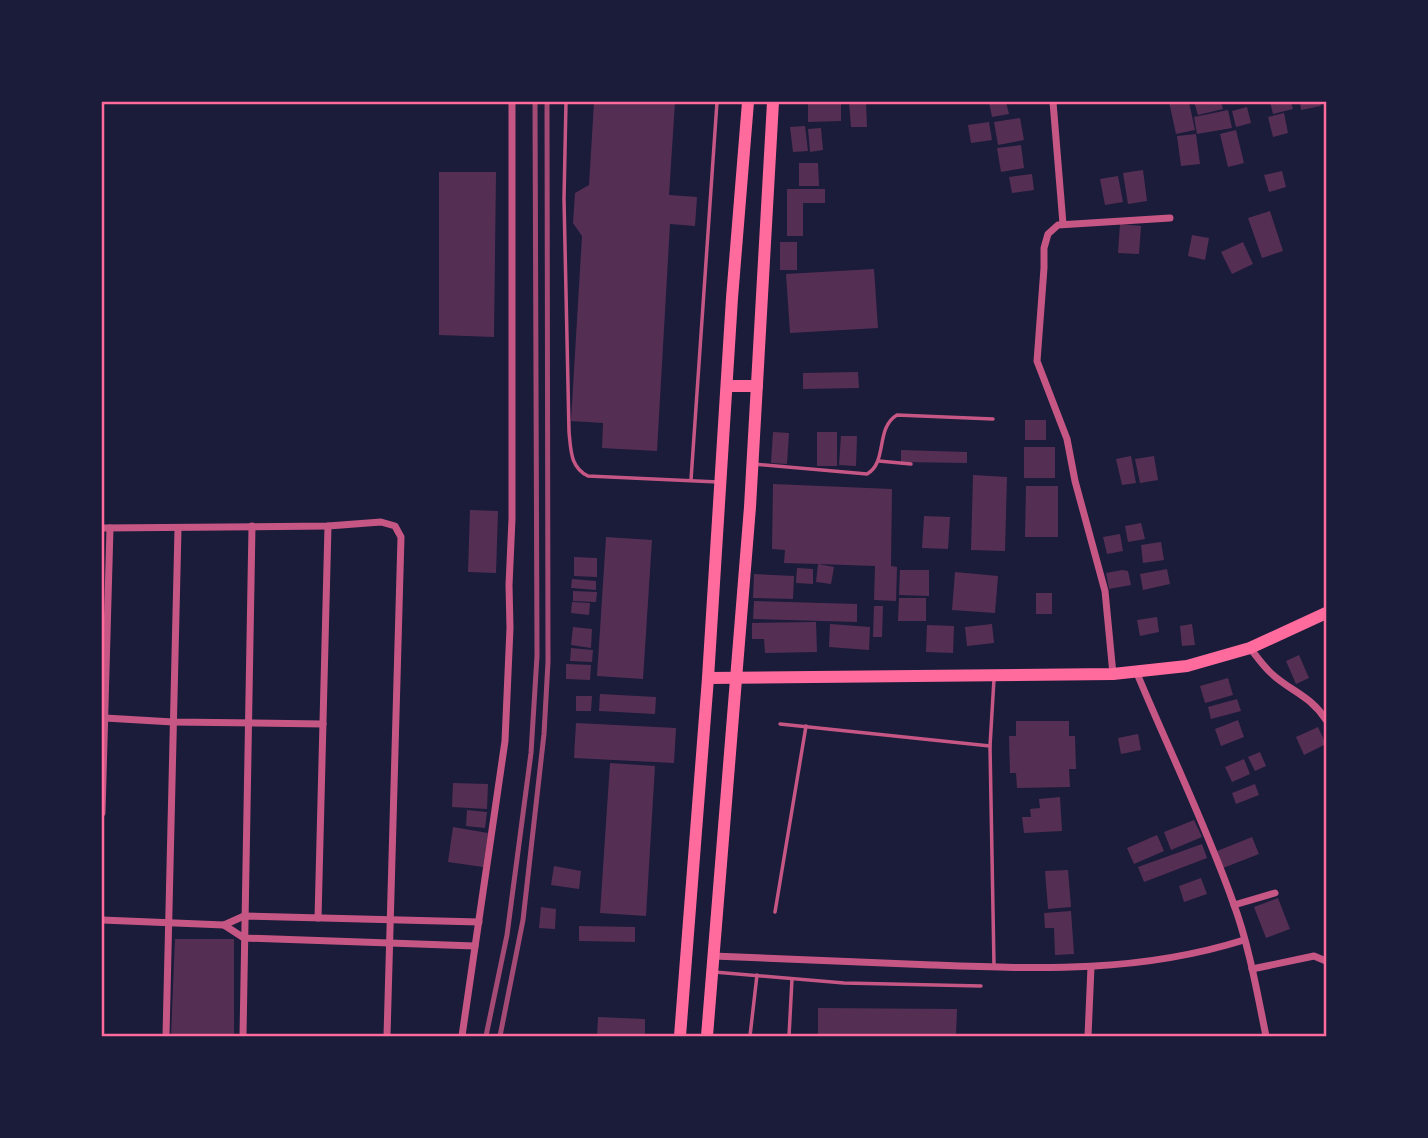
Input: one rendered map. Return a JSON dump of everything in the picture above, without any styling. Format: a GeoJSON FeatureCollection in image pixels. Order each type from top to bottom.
{"type":"FeatureCollection","features":[{"type":"Feature","properties":{"kind":"highway"},"geometry":{"type":"LineString","coordinates":[[680,1037],[748,102]]}},
{"type":"Feature","properties":{"kind":"highway"},"geometry":{"type":"LineString","coordinates":[[707,1037],[752,464],[773,102]]}},
{"type":"Feature","properties":{"kind":"highway"},"geometry":{"type":"LineString","coordinates":[[727,386],[757,386]]}},
{"type":"Feature","properties":{"kind":"highway"},"geometry":{"type":"LineString","coordinates":[[708,678],[1113,674],[1187,666],[1250,648],[1326,614]]}},
{"type":"Feature","properties":{"kind":"street"},"geometry":{"type":"LineString","coordinates":[[462,1037],[505,741],[510,628],[512,102]]}},
{"type":"Feature","properties":{"kind":"street"},"geometry":{"type":"LineString","coordinates":[[1053,102],[1063,224]]}},
{"type":"Feature","properties":{"kind":"street"},"geometry":{"type":"LineString","coordinates":[[1113,674],[1105,591],[1075,481],[1067,439],[1037,360],[1044,248],[1048,234],[1058,225],[1170,218]]}},
{"type":"Feature","properties":{"kind":"street"},"geometry":{"type":"LineString","coordinates":[[102,813],[106,528],[328,526],[381,522],[395,526],[401,537],[387,1037]]}},
{"type":"Feature","properties":{"kind":"street"},"geometry":{"type":"LineString","coordinates":[[318,918],[328,526]]}},
{"type":"Feature","properties":{"kind":"street"},"geometry":{"type":"LineString","coordinates":[[243,1037],[252,527]]}},
{"type":"Feature","properties":{"kind":"street"},"geometry":{"type":"LineString","coordinates":[[166,1037],[178,528]]}},
{"type":"Feature","properties":{"kind":"street"},"geometry":{"type":"LineString","coordinates":[[1250,648],[1270,673],[1306,696],[1318,707],[1326,720]]}},
{"type":"Feature","properties":{"kind":"street"},"geometry":{"type":"LineString","coordinates":[[1136,671],[1209,838],[1234,905],[1252,969],[1266,1037]]}},
{"type":"Feature","properties":{"kind":"street"},"geometry":{"type":"LineString","coordinates":[[105,718],[173,722],[323,724]]}},
{"type":"Feature","properties":{"kind":"street"},"geometry":{"type":"LineString","coordinates":[[1234,905],[1275,893]]}},
{"type":"Feature","properties":{"kind":"street"},"geometry":{"type":"LineString","coordinates":[[102,920],[224,925],[244,916],[479,922]]}},
{"type":"Feature","properties":{"kind":"street"},"geometry":{"type":"LineString","coordinates":[[224,925],[244,938],[475,946]]}},
{"type":"Feature","properties":{"kind":"street"},"geometry":{"type":"LineString","coordinates":[[713,956],[994,967],[1091,967],[1155,961],[1215,950],[1244,940]]}},
{"type":"Feature","properties":{"kind":"street"},"geometry":{"type":"LineString","coordinates":[[1252,969],[1314,956],[1326,961]]}},
{"type":"Feature","properties":{"kind":"street"},"geometry":{"type":"LineString","coordinates":[[1088,1037],[1091,967]]}},
{"type":"Feature","properties":{"kind":"lane"},"geometry":{"type":"LineString","coordinates":[[566,102],[565,212],[569,432],[572,460],[578,471],[588,476],[720,482]]}},
{"type":"Feature","properties":{"kind":"lane"},"geometry":{"type":"LineString","coordinates":[[691,481],[717,102]]}},
{"type":"Feature","properties":{"kind":"lane"},"geometry":{"type":"LineString","coordinates":[[752,464],[860,475],[872,471],[878,461],[886,427],[897,415],[993,419]]}},
{"type":"Feature","properties":{"kind":"lane"},"geometry":{"type":"LineString","coordinates":[[878,461],[911,464]]}},
{"type":"Feature","properties":{"kind":"lane"},"geometry":{"type":"LineString","coordinates":[[994,967],[990,746],[995,674]]}},
{"type":"Feature","properties":{"kind":"lane"},"geometry":{"type":"LineString","coordinates":[[780,724],[990,746]]}},
{"type":"Feature","properties":{"kind":"lane"},"geometry":{"type":"LineString","coordinates":[[775,912],[806,726]]}},
{"type":"Feature","properties":{"kind":"lane"},"geometry":{"type":"LineString","coordinates":[[712,972],[792,979],[981,986]]}},
{"type":"Feature","properties":{"kind":"lane"},"geometry":{"type":"LineString","coordinates":[[750,1037],[757,975]]}},
{"type":"Feature","properties":{"kind":"lane"},"geometry":{"type":"LineString","coordinates":[[789,1037],[792,979]]}},
{"type":"Feature","properties":{"kind":"building"},"geometry":{"type":"Polygon","coordinates":[[[594,102],[675,102],[669,195],[697,197],[695,226],[670,224],[657,451],[602,448],[603,423],[571,421],[582,236],[573,223],[575,193],[589,185],[594,102]]]}},
{"type":"Feature","properties":{"kind":"building"},"geometry":{"type":"Polygon","coordinates":[[[808,102],[841,102],[841,121],[808,122],[808,102]]]}},
{"type":"Feature","properties":{"kind":"building"},"geometry":{"type":"Polygon","coordinates":[[[849,102],[866,102],[867,127],[851,127],[849,102]]]}},
{"type":"Feature","properties":{"kind":"building"},"geometry":{"type":"Polygon","coordinates":[[[989,102],[1006,102],[1009,114],[992,117],[989,102]]]}},
{"type":"Feature","properties":{"kind":"building"},"geometry":{"type":"Polygon","coordinates":[[[1169,102],[1189,102],[1195,130],[1176,134],[1169,102]]]}},
{"type":"Feature","properties":{"kind":"building"},"geometry":{"type":"Polygon","coordinates":[[[1194,102],[1221,102],[1223,109],[1198,115],[1194,102]]]}},
{"type":"Feature","properties":{"kind":"building"},"geometry":{"type":"Polygon","coordinates":[[[1270,102],[1291,102],[1293,109],[1273,114],[1270,102]]]}},
{"type":"Feature","properties":{"kind":"building"},"geometry":{"type":"Polygon","coordinates":[[[1300,102],[1320,102],[1321,106],[1301,110],[1300,102]]]}},
{"type":"Feature","properties":{"kind":"building"},"geometry":{"type":"Polygon","coordinates":[[[1247,107],[1251,123],[1236,127],[1232,111],[1247,107]]]}},
{"type":"Feature","properties":{"kind":"building"},"geometry":{"type":"Polygon","coordinates":[[[1228,110],[1232,128],[1197,134],[1194,117],[1228,110]]]}},
{"type":"Feature","properties":{"kind":"building"},"geometry":{"type":"Polygon","coordinates":[[[1284,113],[1288,133],[1273,137],[1268,117],[1284,113]]]}},
{"type":"Feature","properties":{"kind":"building"},"geometry":{"type":"Polygon","coordinates":[[[1020,118],[1024,140],[998,145],[994,122],[1020,118]]]}},
{"type":"Feature","properties":{"kind":"building"},"geometry":{"type":"Polygon","coordinates":[[[989,122],[992,140],[971,143],[968,125],[989,122]]]}},
{"type":"Feature","properties":{"kind":"building"},"geometry":{"type":"Polygon","coordinates":[[[805,126],[808,151],[793,152],[790,127],[805,126]]]}},
{"type":"Feature","properties":{"kind":"building"},"geometry":{"type":"Polygon","coordinates":[[[821,128],[823,150],[810,152],[808,129],[821,128]]]}},
{"type":"Feature","properties":{"kind":"building"},"geometry":{"type":"Polygon","coordinates":[[[1236,130],[1244,163],[1228,167],[1220,134],[1236,130]]]}},
{"type":"Feature","properties":{"kind":"building"},"geometry":{"type":"Polygon","coordinates":[[[1196,134],[1200,164],[1181,166],[1177,136],[1196,134]]]}},
{"type":"Feature","properties":{"kind":"building"},"geometry":{"type":"Polygon","coordinates":[[[1021,145],[1024,168],[1001,172],[997,148],[1021,145]]]}},
{"type":"Feature","properties":{"kind":"building"},"geometry":{"type":"Polygon","coordinates":[[[799,163],[818,163],[819,186],[799,186],[799,163]]]}},
{"type":"Feature","properties":{"kind":"building"},"geometry":{"type":"Polygon","coordinates":[[[1143,170],[1147,201],[1128,204],[1123,173],[1143,170]]]}},
{"type":"Feature","properties":{"kind":"building"},"geometry":{"type":"Polygon","coordinates":[[[1282,171],[1286,187],[1269,192],[1264,175],[1282,171]]]}},
{"type":"Feature","properties":{"kind":"building"},"geometry":{"type":"Polygon","coordinates":[[[439,172],[496,172],[494,337],[439,335],[439,172]]]}},
{"type":"Feature","properties":{"kind":"building"},"geometry":{"type":"Polygon","coordinates":[[[1032,174],[1034,190],[1012,193],[1009,177],[1032,174]]]}},
{"type":"Feature","properties":{"kind":"building"},"geometry":{"type":"Polygon","coordinates":[[[1118,176],[1123,202],[1105,205],[1100,179],[1118,176]]]}},
{"type":"Feature","properties":{"kind":"building"},"geometry":{"type":"Polygon","coordinates":[[[787,189],[825,189],[825,203],[803,203],[803,236],[787,236],[787,189]]]}},
{"type":"Feature","properties":{"kind":"building"},"geometry":{"type":"Polygon","coordinates":[[[1270,211],[1283,251],[1262,258],[1248,218],[1270,211]]]}},
{"type":"Feature","properties":{"kind":"building"},"geometry":{"type":"Polygon","coordinates":[[[1120,224],[1141,226],[1139,254],[1118,253],[1120,224]]]}},
{"type":"Feature","properties":{"kind":"building"},"geometry":{"type":"Polygon","coordinates":[[[1192,235],[1209,238],[1205,260],[1188,256],[1192,235]]]}},
{"type":"Feature","properties":{"kind":"building"},"geometry":{"type":"Polygon","coordinates":[[[780,242],[797,242],[797,270],[780,270],[780,242]]]}},
{"type":"Feature","properties":{"kind":"building"},"geometry":{"type":"Polygon","coordinates":[[[1243,242],[1253,264],[1232,274],[1221,252],[1243,242]]]}},
{"type":"Feature","properties":{"kind":"building"},"geometry":{"type":"Polygon","coordinates":[[[874,269],[878,328],[790,333],[786,274],[874,269]]]}},
{"type":"Feature","properties":{"kind":"building"},"geometry":{"type":"Polygon","coordinates":[[[858,372],[859,388],[803,389],[803,373],[858,372]]]}},
{"type":"Feature","properties":{"kind":"building"},"geometry":{"type":"Polygon","coordinates":[[[1025,420],[1046,420],[1046,440],[1025,440],[1025,420]]]}},
{"type":"Feature","properties":{"kind":"building"},"geometry":{"type":"Polygon","coordinates":[[[773,432],[789,433],[787,464],[771,463],[773,432]]]}},
{"type":"Feature","properties":{"kind":"building"},"geometry":{"type":"Polygon","coordinates":[[[817,432],[837,432],[837,466],[817,466],[817,432]]]}},
{"type":"Feature","properties":{"kind":"building"},"geometry":{"type":"Polygon","coordinates":[[[841,436],[857,436],[856,466],[839,465],[841,436]]]}},
{"type":"Feature","properties":{"kind":"building"},"geometry":{"type":"Polygon","coordinates":[[[1024,447],[1055,447],[1055,478],[1024,478],[1024,447]]]}},
{"type":"Feature","properties":{"kind":"building"},"geometry":{"type":"Polygon","coordinates":[[[901,450],[967,452],[967,463],[901,462],[901,450]]]}},
{"type":"Feature","properties":{"kind":"building"},"geometry":{"type":"Polygon","coordinates":[[[1131,456],[1136,483],[1122,485],[1116,459],[1131,456]]]}},
{"type":"Feature","properties":{"kind":"building"},"geometry":{"type":"Polygon","coordinates":[[[1154,456],[1158,480],[1140,483],[1135,459],[1154,456]]]}},
{"type":"Feature","properties":{"kind":"building"},"geometry":{"type":"Polygon","coordinates":[[[973,475],[1007,477],[1005,551],[971,550],[973,475]]]}},
{"type":"Feature","properties":{"kind":"building"},"geometry":{"type":"Polygon","coordinates":[[[773,484],[892,489],[891,566],[897,567],[896,601],[874,600],[875,566],[784,563],[785,550],[772,549],[773,484]]]}},
{"type":"Feature","properties":{"kind":"building"},"geometry":{"type":"Polygon","coordinates":[[[1026,486],[1058,486],[1058,537],[1025,537],[1026,486]]]}},
{"type":"Feature","properties":{"kind":"building"},"geometry":{"type":"Polygon","coordinates":[[[470,510],[498,511],[496,573],[468,572],[470,510]]]}},
{"type":"Feature","properties":{"kind":"building"},"geometry":{"type":"Polygon","coordinates":[[[924,516],[950,517],[948,549],[922,548],[924,516]]]}},
{"type":"Feature","properties":{"kind":"building"},"geometry":{"type":"Polygon","coordinates":[[[1141,523],[1145,539],[1128,542],[1125,526],[1141,523]]]}},
{"type":"Feature","properties":{"kind":"building"},"geometry":{"type":"Polygon","coordinates":[[[1120,534],[1123,551],[1107,554],[1103,537],[1120,534]]]}},
{"type":"Feature","properties":{"kind":"building"},"geometry":{"type":"Polygon","coordinates":[[[606,537],[652,540],[643,679],[597,676],[606,537]]]}},
{"type":"Feature","properties":{"kind":"building"},"geometry":{"type":"Polygon","coordinates":[[[1161,542],[1164,560],[1143,563],[1141,545],[1161,542]]]}},
{"type":"Feature","properties":{"kind":"building"},"geometry":{"type":"Polygon","coordinates":[[[574,557],[597,558],[597,577],[574,576],[574,557]]]}},
{"type":"Feature","properties":{"kind":"building"},"geometry":{"type":"Polygon","coordinates":[[[818,564],[834,567],[831,584],[816,582],[818,564]]]}},
{"type":"Feature","properties":{"kind":"building"},"geometry":{"type":"Polygon","coordinates":[[[797,568],[813,569],[813,584],[796,583],[797,568]]]}},
{"type":"Feature","properties":{"kind":"building"},"geometry":{"type":"Polygon","coordinates":[[[1167,569],[1170,584],[1143,590],[1140,574],[1167,569]]]}},
{"type":"Feature","properties":{"kind":"building"},"geometry":{"type":"Polygon","coordinates":[[[900,570],[929,570],[929,596],[899,595],[900,570]]]}},
{"type":"Feature","properties":{"kind":"building"},"geometry":{"type":"Polygon","coordinates":[[[1128,571],[1131,585],[1109,589],[1106,573],[1128,571]]]}},
{"type":"Feature","properties":{"kind":"building"},"geometry":{"type":"Polygon","coordinates":[[[955,572],[998,576],[995,613],[952,610],[955,572]]]}},
{"type":"Feature","properties":{"kind":"building"},"geometry":{"type":"Polygon","coordinates":[[[754,574],[794,576],[793,599],[753,598],[754,574]]]}},
{"type":"Feature","properties":{"kind":"building"},"geometry":{"type":"Polygon","coordinates":[[[572,579],[596,581],[596,590],[571,588],[572,579]]]}},
{"type":"Feature","properties":{"kind":"building"},"geometry":{"type":"Polygon","coordinates":[[[573,591],[597,592],[596,602],[573,601],[573,591]]]}},
{"type":"Feature","properties":{"kind":"building"},"geometry":{"type":"Polygon","coordinates":[[[1036,593],[1052,593],[1052,614],[1036,614],[1036,593]]]}},
{"type":"Feature","properties":{"kind":"building"},"geometry":{"type":"Polygon","coordinates":[[[899,598],[926,598],[926,621],[898,621],[899,598]]]}},
{"type":"Feature","properties":{"kind":"building"},"geometry":{"type":"Polygon","coordinates":[[[754,601],[857,604],[857,622],[753,619],[754,601]]]}},
{"type":"Feature","properties":{"kind":"building"},"geometry":{"type":"Polygon","coordinates":[[[572,602],[590,603],[589,615],[571,613],[572,602]]]}},
{"type":"Feature","properties":{"kind":"building"},"geometry":{"type":"Polygon","coordinates":[[[874,606],[883,606],[882,637],[873,637],[874,606]]]}},
{"type":"Feature","properties":{"kind":"building"},"geometry":{"type":"Polygon","coordinates":[[[1157,617],[1159,632],[1140,636],[1137,620],[1157,617]]]}},
{"type":"Feature","properties":{"kind":"building"},"geometry":{"type":"Polygon","coordinates":[[[816,622],[817,652],[765,653],[764,639],[752,639],[752,623],[816,622]]]}},
{"type":"Feature","properties":{"kind":"building"},"geometry":{"type":"Polygon","coordinates":[[[830,624],[870,627],[869,650],[829,647],[830,624]]]}},
{"type":"Feature","properties":{"kind":"building"},"geometry":{"type":"Polygon","coordinates":[[[992,624],[994,643],[967,646],[965,627],[992,624]]]}},
{"type":"Feature","properties":{"kind":"building"},"geometry":{"type":"Polygon","coordinates":[[[1192,624],[1195,645],[1182,646],[1180,626],[1192,624]]]}},
{"type":"Feature","properties":{"kind":"building"},"geometry":{"type":"Polygon","coordinates":[[[927,625],[954,626],[953,653],[926,652],[927,625]]]}},
{"type":"Feature","properties":{"kind":"building"},"geometry":{"type":"Polygon","coordinates":[[[573,627],[592,629],[591,648],[571,645],[573,627]]]}},
{"type":"Feature","properties":{"kind":"building"},"geometry":{"type":"Polygon","coordinates":[[[571,648],[593,650],[592,662],[570,661],[571,648]]]}},
{"type":"Feature","properties":{"kind":"building"},"geometry":{"type":"Polygon","coordinates":[[[1299,655],[1309,678],[1296,684],[1286,661],[1299,655]]]}},
{"type":"Feature","properties":{"kind":"building"},"geometry":{"type":"Polygon","coordinates":[[[566,664],[591,665],[590,680],[566,679],[566,664]]]}},
{"type":"Feature","properties":{"kind":"building"},"geometry":{"type":"Polygon","coordinates":[[[1228,678],[1233,695],[1205,703],[1200,686],[1228,678]]]}},
{"type":"Feature","properties":{"kind":"building"},"geometry":{"type":"Polygon","coordinates":[[[600,694],[656,697],[655,714],[599,711],[600,694]]]}},
{"type":"Feature","properties":{"kind":"building"},"geometry":{"type":"Polygon","coordinates":[[[576,696],[592,696],[591,711],[576,711],[576,696]]]}},
{"type":"Feature","properties":{"kind":"building"},"geometry":{"type":"Polygon","coordinates":[[[1237,699],[1241,711],[1211,719],[1208,707],[1237,699]]]}},
{"type":"Feature","properties":{"kind":"building"},"geometry":{"type":"Polygon","coordinates":[[[1238,720],[1244,737],[1221,746],[1215,729],[1238,720]]]}},
{"type":"Feature","properties":{"kind":"building"},"geometry":{"type":"Polygon","coordinates":[[[1016,721],[1069,721],[1069,736],[1075,736],[1076,769],[1069,769],[1070,787],[1017,788],[1016,773],[1010,773],[1009,736],[1016,736],[1016,721]]]}},
{"type":"Feature","properties":{"kind":"building"},"geometry":{"type":"Polygon","coordinates":[[[576,723],[676,728],[674,763],[574,758],[576,723]]]}},
{"type":"Feature","properties":{"kind":"building"},"geometry":{"type":"Polygon","coordinates":[[[1318,727],[1326,744],[1304,755],[1296,737],[1318,727]]]}},
{"type":"Feature","properties":{"kind":"building"},"geometry":{"type":"Polygon","coordinates":[[[1138,734],[1141,750],[1121,754],[1118,738],[1138,734]]]}},
{"type":"Feature","properties":{"kind":"building"},"geometry":{"type":"Polygon","coordinates":[[[1260,752],[1266,766],[1255,771],[1248,757],[1260,752]]]}},
{"type":"Feature","properties":{"kind":"building"},"geometry":{"type":"Polygon","coordinates":[[[1244,759],[1250,774],[1232,782],[1225,767],[1244,759]]]}},
{"type":"Feature","properties":{"kind":"building"},"geometry":{"type":"Polygon","coordinates":[[[610,763],[655,766],[646,916],[600,913],[610,763]]]}},
{"type":"Feature","properties":{"kind":"building"},"geometry":{"type":"Polygon","coordinates":[[[453,783],[488,784],[487,809],[452,807],[453,783]]]}},
{"type":"Feature","properties":{"kind":"building"},"geometry":{"type":"Polygon","coordinates":[[[1255,784],[1259,795],[1236,804],[1232,793],[1255,784]]]}},
{"type":"Feature","properties":{"kind":"building"},"geometry":{"type":"Polygon","coordinates":[[[1060,797],[1062,831],[1024,833],[1022,817],[1031,817],[1030,809],[1040,808],[1039,799],[1060,797]]]}},
{"type":"Feature","properties":{"kind":"building"},"geometry":{"type":"Polygon","coordinates":[[[467,810],[487,812],[485,828],[466,826],[467,810]]]}},
{"type":"Feature","properties":{"kind":"building"},"geometry":{"type":"Polygon","coordinates":[[[1194,820],[1202,837],[1171,850],[1164,832],[1194,820]]]}},
{"type":"Feature","properties":{"kind":"building"},"geometry":{"type":"Polygon","coordinates":[[[453,827],[488,833],[483,867],[448,862],[453,827]]]}},
{"type":"Feature","properties":{"kind":"building"},"geometry":{"type":"Polygon","coordinates":[[[1157,835],[1164,851],[1134,864],[1127,848],[1157,835]]]}},
{"type":"Feature","properties":{"kind":"building"},"geometry":{"type":"Polygon","coordinates":[[[1252,837],[1259,854],[1223,868],[1217,851],[1252,837]]]}},
{"type":"Feature","properties":{"kind":"building"},"geometry":{"type":"Polygon","coordinates":[[[1202,844],[1207,858],[1144,882],[1138,867],[1202,844]]]}},
{"type":"Feature","properties":{"kind":"building"},"geometry":{"type":"Polygon","coordinates":[[[554,866],[581,871],[579,889],[551,885],[554,866]]]}},
{"type":"Feature","properties":{"kind":"building"},"geometry":{"type":"Polygon","coordinates":[[[1068,870],[1071,907],[1048,909],[1045,871],[1068,870]]]}},
{"type":"Feature","properties":{"kind":"building"},"geometry":{"type":"Polygon","coordinates":[[[1201,878],[1207,894],[1184,902],[1179,886],[1201,878]]]}},
{"type":"Feature","properties":{"kind":"building"},"geometry":{"type":"Polygon","coordinates":[[[1278,898],[1290,929],[1266,938],[1254,907],[1278,898]]]}},
{"type":"Feature","properties":{"kind":"building"},"geometry":{"type":"Polygon","coordinates":[[[541,907],[556,909],[555,929],[539,928],[541,907]]]}},
{"type":"Feature","properties":{"kind":"building"},"geometry":{"type":"Polygon","coordinates":[[[1071,911],[1074,954],[1055,955],[1054,928],[1045,928],[1044,913],[1071,911]]]}},
{"type":"Feature","properties":{"kind":"building"},"geometry":{"type":"Polygon","coordinates":[[[579,926],[635,927],[635,942],[579,941],[579,926]]]}},
{"type":"Feature","properties":{"kind":"building"},"geometry":{"type":"Polygon","coordinates":[[[175,939],[234,939],[234,1036],[171,1036],[175,939]]]}},
{"type":"Feature","properties":{"kind":"building"},"geometry":{"type":"Polygon","coordinates":[[[818,1008],[957,1009],[956,1036],[818,1036],[818,1008]]]}},
{"type":"Feature","properties":{"kind":"building"},"geometry":{"type":"Polygon","coordinates":[[[598,1017],[645,1019],[645,1036],[597,1036],[598,1017]]]}},
{"type":"Feature","properties":{"kind":"railway"},"geometry":{"type":"LineString","coordinates":[[486,1036],[507,935],[531,753],[537,656],[535,102]]}},
{"type":"Feature","properties":{"kind":"railway"},"geometry":{"type":"LineString","coordinates":[[500,1036],[523,920],[544,734],[548,662],[547,102]]}}]}
